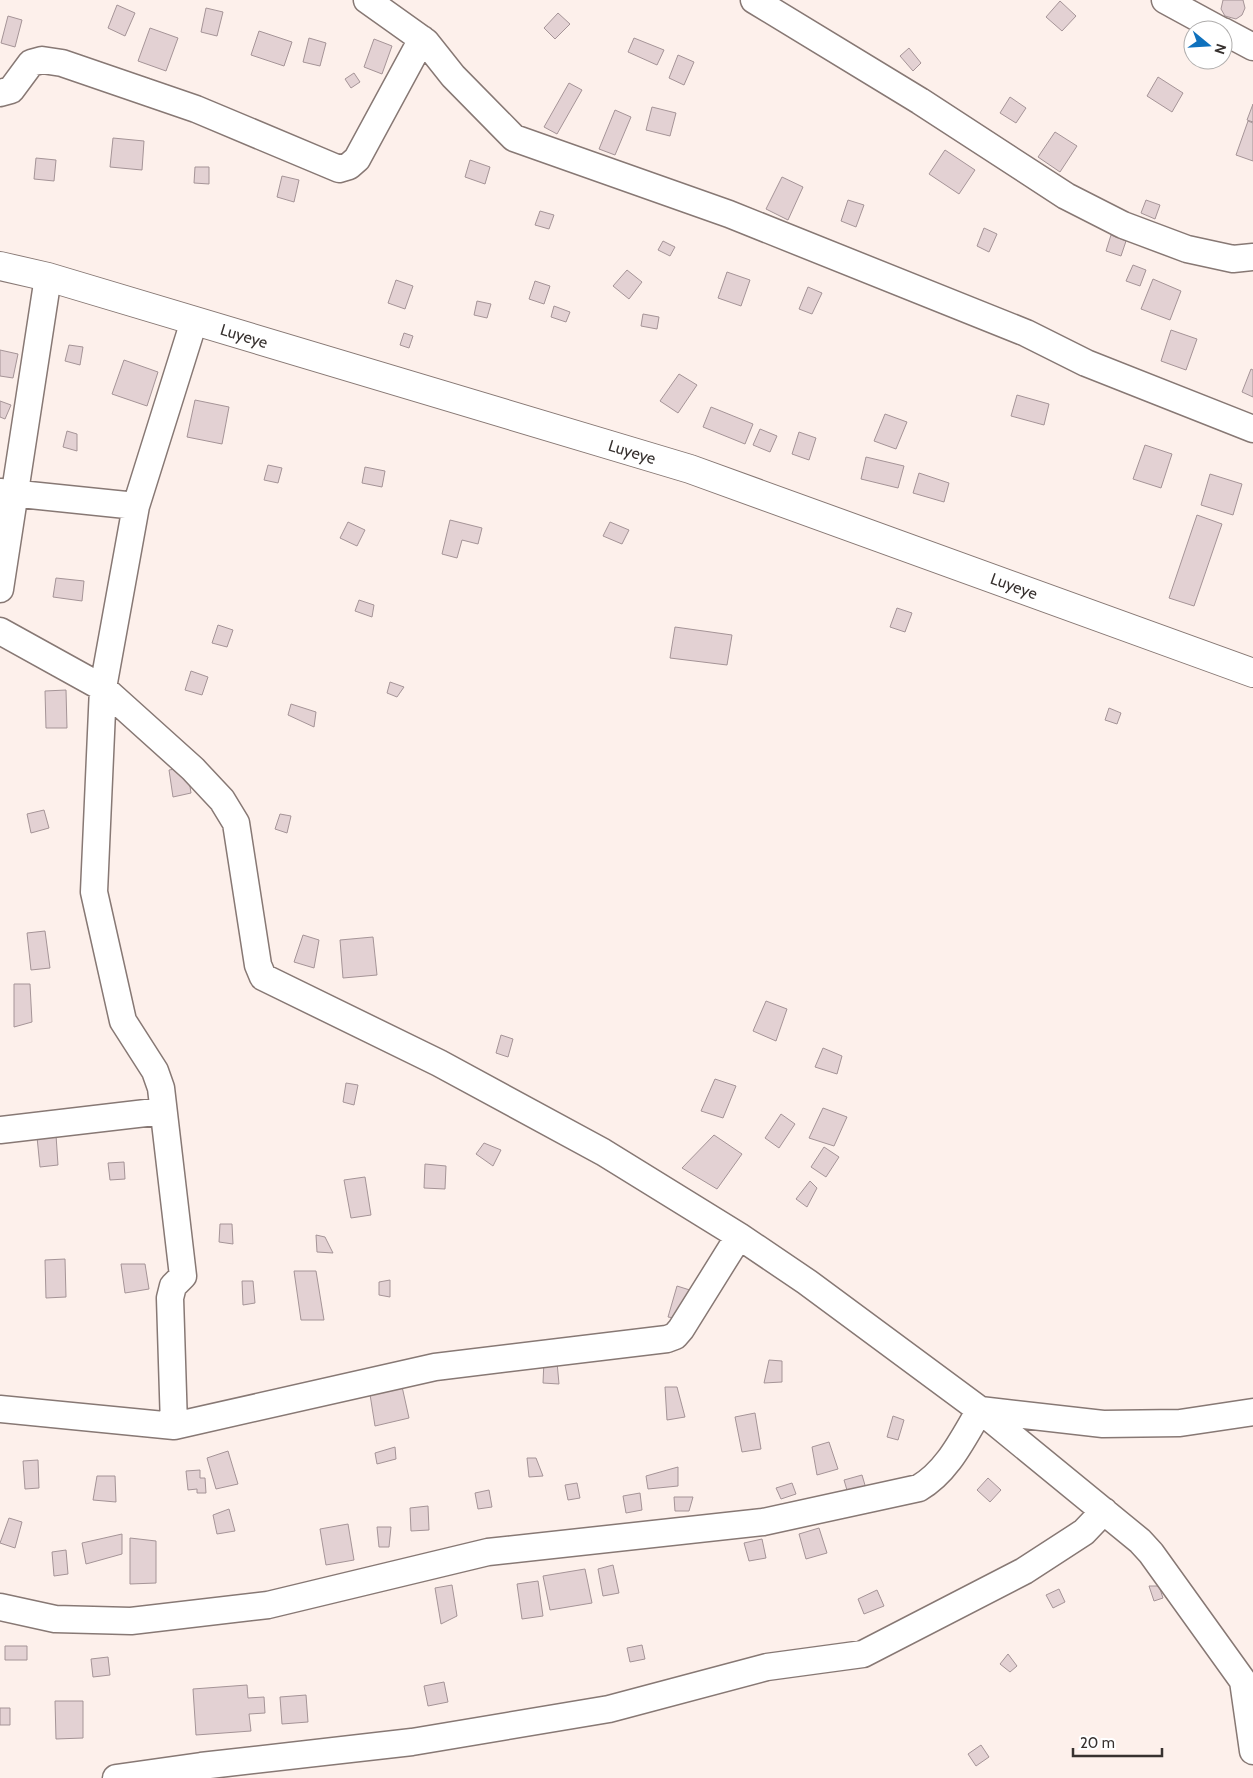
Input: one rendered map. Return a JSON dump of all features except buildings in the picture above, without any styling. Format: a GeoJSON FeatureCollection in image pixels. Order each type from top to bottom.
{"type":"FeatureCollection","features":[{"type":"Feature","properties":{"kind":"street"},"geometry":{"type":"LineString","coordinates":[[367,0],[422,39],[453,76],[514,138],[729,214],[1026,332],[1086,363],[1253,428]]}},
{"type":"Feature","properties":{"kind":"street"},"geometry":{"type":"LineString","coordinates":[[754,0],[920,101],[1066,196],[1123,225],[1187,249],[1233,259],[1253,257]]}},
{"type":"Feature","properties":{"kind":"street"},"geometry":{"type":"LineString","coordinates":[[1165,0],[1202,20]]}},
{"type":"Feature","properties":{"kind":"street"},"geometry":{"type":"LineString","coordinates":[[1233,37],[1253,47]]}},
{"type":"Feature","properties":{"kind":"street"},"geometry":{"type":"LineString","coordinates":[[0,93],[11,90],[31,63],[42,60],[62,63],[196,109],[338,169],[349,166],[357,159],[422,39]]}},
{"type":"Feature","properties":{"kind":"street","name":"Luyeye"},"geometry":{"type":"LineString","coordinates":[[0,266],[48,277],[690,469],[1253,672]]}},
{"type":"Feature","properties":{"kind":"street"},"geometry":{"type":"LineString","coordinates":[[0,589],[7,493],[48,277]]}},
{"type":"Feature","properties":{"kind":"street"},"geometry":{"type":"LineString","coordinates":[[174,1426],[170,1298],[173,1286],[182,1276],[161,1088],[155,1072],[123,1021],[94,892],[103,688],[136,506],[194,321]]}},
{"type":"Feature","properties":{"kind":"street"},"geometry":{"type":"LineString","coordinates":[[7,493],[136,506]]}},
{"type":"Feature","properties":{"kind":"street"},"geometry":{"type":"LineString","coordinates":[[0,632],[103,688],[193,770],[222,800],[236,823],[258,965],[263,977],[439,1063],[603,1152],[739,1236],[807,1282],[980,1410],[1140,1541],[1151,1553],[1244,1681],[1253,1751]]}},
{"type":"Feature","properties":{"kind":"street"},"geometry":{"type":"LineString","coordinates":[[0,1130],[163,1110]]}},
{"type":"Feature","properties":{"kind":"street"},"geometry":{"type":"LineString","coordinates":[[0,1409],[174,1426],[435,1367],[667,1338],[675,1336],[680,1329],[739,1236]]}},
{"type":"Feature","properties":{"kind":"street"},"geometry":{"type":"LineString","coordinates":[[980,1410],[1103,1424],[1180,1424],[1253,1412]]}},
{"type":"Feature","properties":{"kind":"street"},"geometry":{"type":"LineString","coordinates":[[0,1607],[55,1619],[131,1621],[285,1602],[488,1552],[763,1522],[918,1488],[934,1479],[944,1467],[980,1410]]}},
{"type":"Feature","properties":{"kind":"street"},"geometry":{"type":"LineString","coordinates":[[116,1778],[422,1740],[609,1709],[767,1667],[863,1654],[1024,1571],[1084,1532],[1104,1511]]}}]}
